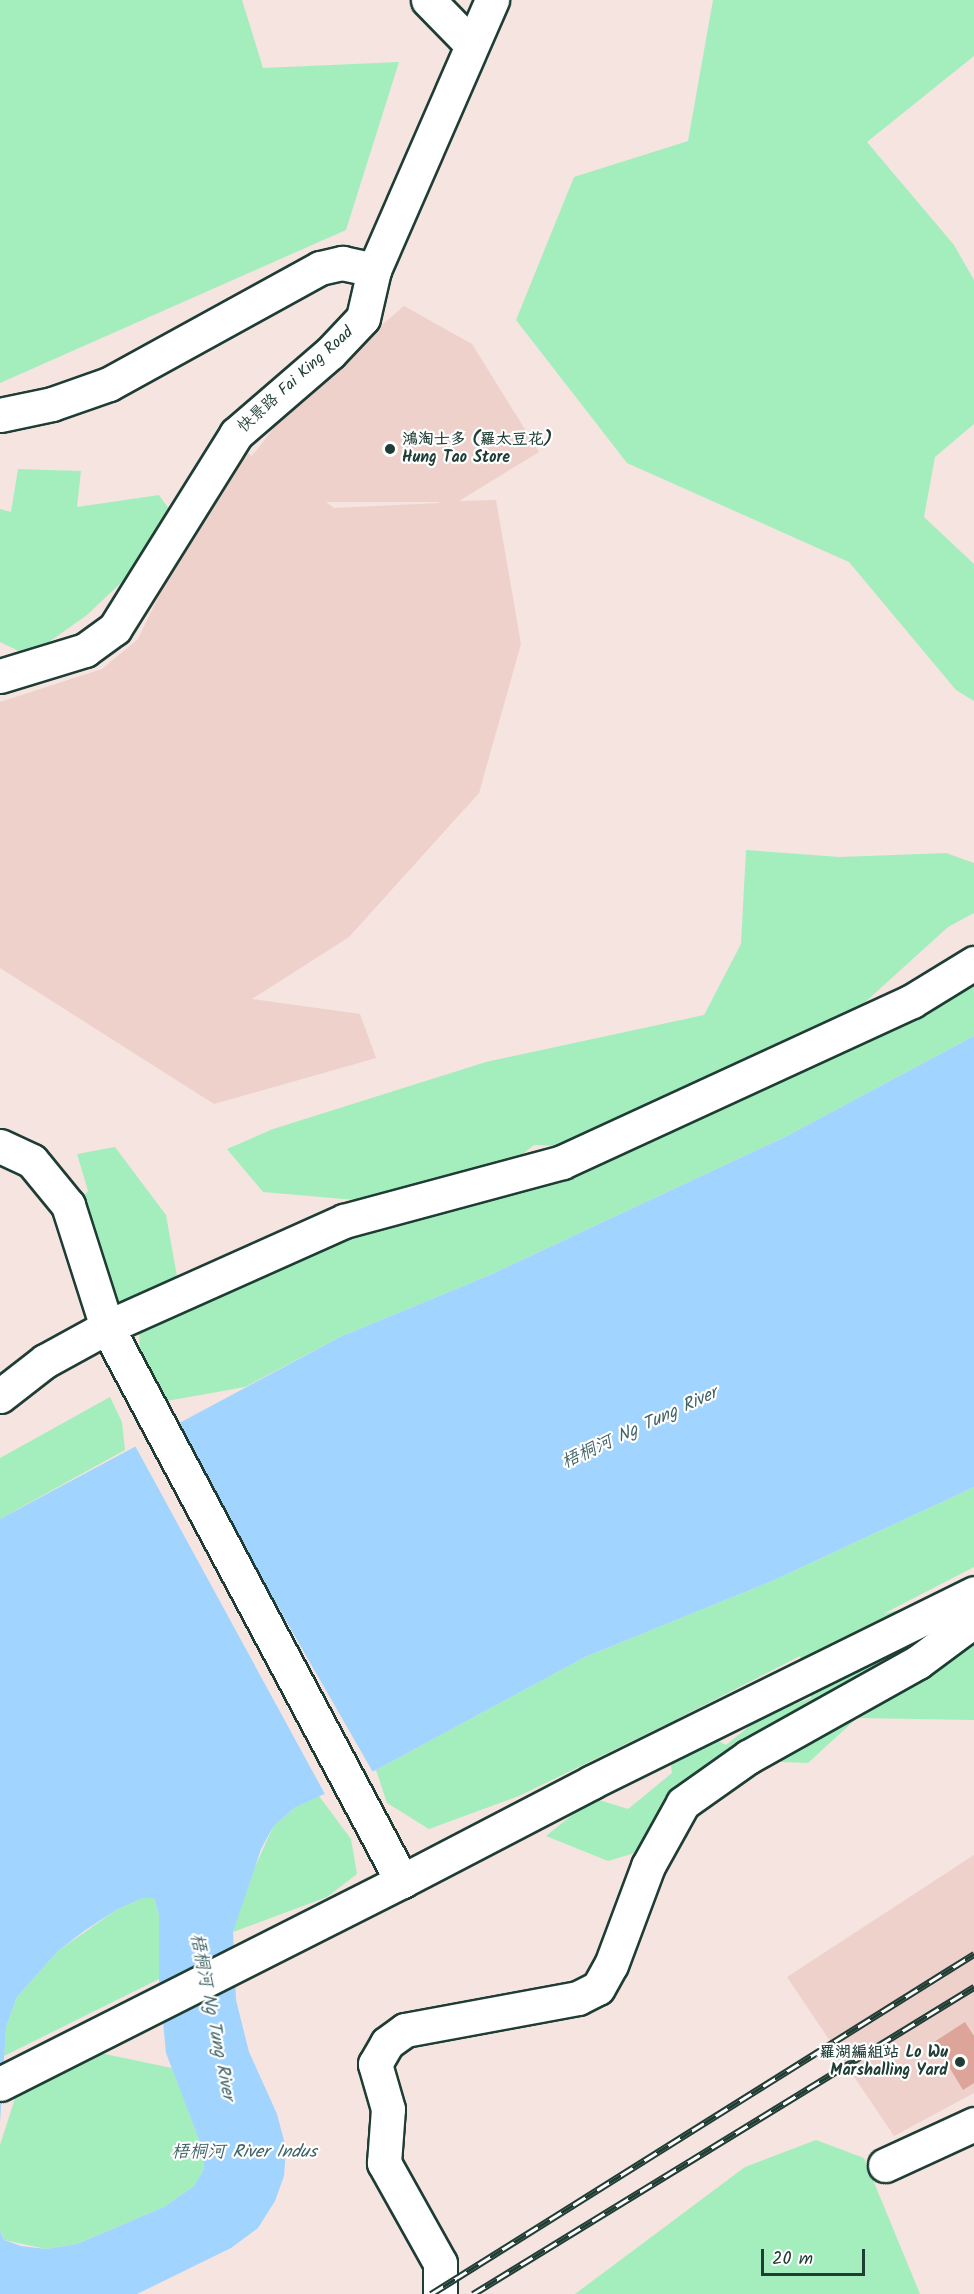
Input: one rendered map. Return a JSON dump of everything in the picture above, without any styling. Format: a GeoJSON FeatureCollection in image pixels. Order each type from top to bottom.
{"type":"FeatureCollection","features":[{"type":"Feature","properties":{"kind":"street"},"geometry":{"type":"LineString","coordinates":[[428,0],[470,43]]}},
{"type":"Feature","properties":{"kind":"street","name":"快景路 Fai King Road"},"geometry":{"type":"LineString","coordinates":[[0,676],[85,650],[115,628],[236,434],[330,353],[363,318],[374,270],[470,43],[492,0]]}},
{"type":"Feature","properties":{"kind":"street"},"geometry":{"type":"LineString","coordinates":[[0,415],[52,404],[110,384],[320,268],[342,263],[374,270]]}},
{"type":"Feature","properties":{"kind":"street"},"geometry":{"type":"LineString","coordinates":[[0,1396],[45,1361],[107,1327],[344,1221],[562,1162],[912,1001],[974,963]]}},
{"type":"Feature","properties":{"kind":"street"},"geometry":{"type":"LineString","coordinates":[[0,1146],[32,1161],[68,1205],[107,1327],[402,1881]]}},
{"type":"Feature","properties":{"kind":"street"},"geometry":{"type":"LineString","coordinates":[[0,2084],[268,1950],[592,1782],[973,1600]]}},
{"type":"Feature","properties":{"kind":"street"},"geometry":{"type":"LineString","coordinates":[[440,2294],[440,2263],[384,2163],[388,2109],[375,2064],[387,2043],[405,2030],[578,1998],[598,1988],[611,1965],[648,1866],[683,1803],[748,1757],[918,1662],[964,1628],[973,1600]]}},
{"type":"Feature","properties":{"kind":"street"},"geometry":{"type":"LineString","coordinates":[[885,2165],[974,2124]]}},
{"type":"Feature","properties":{"kind":"shaded area"},"geometry":{"type":"Polygon","coordinates":[[[404,306],[472,344],[539,452],[459,501],[496,500],[521,644],[479,793],[349,937],[252,999],[360,1014],[376,1058],[214,1104],[0,968],[0,702],[102,669],[138,639],[232,444],[252,456],[296,399],[404,306]],[[326,502],[334,508],[439,502],[326,502]]]}},
{"type":"Feature","properties":{"kind":"shaded area","name":"羅湖編組站 Lo Wu Marshalling Yard"},"geometry":{"type":"Polygon","coordinates":[[[974,1855],[974,2093],[894,2136],[787,1977],[974,1855]]]}},
{"type":"Feature","properties":{"kind":"green space"},"geometry":{"type":"Polygon","coordinates":[[[0,0],[242,0],[263,68],[399,62],[346,230],[0,383],[0,0]]]}},
{"type":"Feature","properties":{"kind":"green space"},"geometry":{"type":"Polygon","coordinates":[[[713,0],[974,0],[974,56],[867,142],[954,245],[974,280],[974,424],[935,457],[924,517],[974,564],[974,701],[956,690],[849,562],[627,463],[516,320],[574,177],[688,141],[713,0]]]}},
{"type":"Feature","properties":{"kind":"green space"},"geometry":{"type":"Polygon","coordinates":[[[18,469],[81,471],[77,507],[159,495],[181,526],[87,615],[29,656],[0,642],[0,509],[11,512],[18,469]]]}},
{"type":"Feature","properties":{"kind":"green space"},"geometry":{"type":"Polygon","coordinates":[[[746,850],[840,857],[946,853],[974,863],[974,913],[948,927],[862,1005],[861,1023],[974,963],[974,1036],[785,1137],[490,1275],[340,1337],[245,1387],[161,1402],[141,1361],[138,1322],[118,1300],[72,1265],[56,1224],[88,1191],[77,1154],[115,1147],[166,1215],[180,1293],[402,1204],[263,1192],[227,1149],[273,1129],[486,1062],[704,1015],[741,944],[746,850]],[[534,1145],[490,1180],[593,1147],[534,1145]]]}},
{"type":"Feature","properties":{"kind":"green space"},"geometry":{"type":"Polygon","coordinates":[[[110,1397],[122,1422],[125,1450],[0,1519],[0,1458],[110,1397]]]}},
{"type":"Feature","properties":{"kind":"green space"},"geometry":{"type":"Polygon","coordinates":[[[974,1487],[974,1567],[883,1614],[924,1604],[974,1627],[974,1720],[857,1718],[808,1763],[726,1760],[683,1783],[688,1837],[608,1861],[546,1836],[593,1798],[628,1809],[672,1773],[665,1725],[519,1796],[429,1829],[387,1803],[376,1770],[585,1657],[772,1581],[974,1487]],[[800,1656],[677,1719],[726,1745],[761,1717],[811,1698],[800,1656]]]}},
{"type":"Feature","properties":{"kind":"green space"},"geometry":{"type":"Polygon","coordinates":[[[319,1796],[351,1839],[357,1874],[327,1897],[233,1932],[248,1882],[273,1827],[294,1808],[319,1796]]]}},
{"type":"Feature","properties":{"kind":"green space"},"geometry":{"type":"Polygon","coordinates":[[[143,1898],[154,1898],[159,1915],[159,1979],[4,2056],[6,2027],[17,1997],[58,1951],[116,1910],[143,1898]]]}},
{"type":"Feature","properties":{"kind":"green space"},"geometry":{"type":"Polygon","coordinates":[[[95,2052],[172,2068],[201,2145],[204,2169],[194,2186],[164,2207],[77,2244],[46,2249],[4,2240],[0,2231],[0,2145],[18,2089],[95,2052]]]}},
{"type":"Feature","properties":{"kind":"green space"},"geometry":{"type":"Polygon","coordinates":[[[816,2140],[864,2158],[920,2294],[575,2294],[745,2167],[816,2140]]]}},
{"type":"Feature","properties":{"kind":"water"},"geometry":{"type":"Polygon","coordinates":[[[974,1036],[974,1487],[772,1581],[585,1657],[376,1770],[294,1808],[273,1827],[261,1849],[233,1932],[236,2000],[249,2052],[277,2114],[286,2148],[284,2176],[275,2201],[258,2228],[231,2248],[137,2294],[0,2294],[0,2231],[4,2240],[21,2246],[46,2249],[77,2244],[164,2207],[194,2186],[204,2169],[201,2145],[166,2053],[159,1979],[159,1915],[154,1898],[143,1898],[116,1910],[84,1931],[58,1951],[17,1997],[6,2027],[0,2123],[0,1519],[340,1337],[490,1275],[785,1137],[974,1036]]]}},
{"type":"Feature","properties":{"kind":"pier"},"geometry":{"type":"Polygon","coordinates":[[[172,1422],[374,1774],[326,1796],[133,1442],[172,1422]]]}},
{"type":"Feature","properties":{"kind":"building","name":"羅湖編組站 Lo Wu Marshalling Yard"},"geometry":{"type":"Polygon","coordinates":[[[965,2022],[974,2036],[974,2083],[963,2090],[934,2042],[965,2022]]]}},
{"type":"Feature","properties":{"kind":"railway"},"geometry":{"type":"LineString","coordinates":[[431,2294],[974,1954]]}},
{"type":"Feature","properties":{"kind":"railway"},"geometry":{"type":"LineString","coordinates":[[473,2294],[974,1987]]}},
{"type":"Feature","properties":{"kind":"place","name":"鴻淘士多 (羅太豆花) Hung Tao Store"},"geometry":{"type":"Point","coordinates":[390,449]}},
{"type":"Feature","properties":{"kind":"place","name":"羅湖編組站 Lo Wu Marshalling Yard"},"geometry":{"type":"Point","coordinates":[960,2062]}},
{"type":"Feature","properties":{"kind":"water label","name":"梧桐河 Ng Tung River"},"geometry":{"type":"Point","coordinates":[640,1429]}},
{"type":"Feature","properties":{"kind":"water label","name":"梧桐河 Ng Tung River"},"geometry":{"type":"Point","coordinates":[211,2017]}},
{"type":"Feature","properties":{"kind":"water label","name":"梧桐河 River Indus"},"geometry":{"type":"Point","coordinates":[244,2153]}}]}
